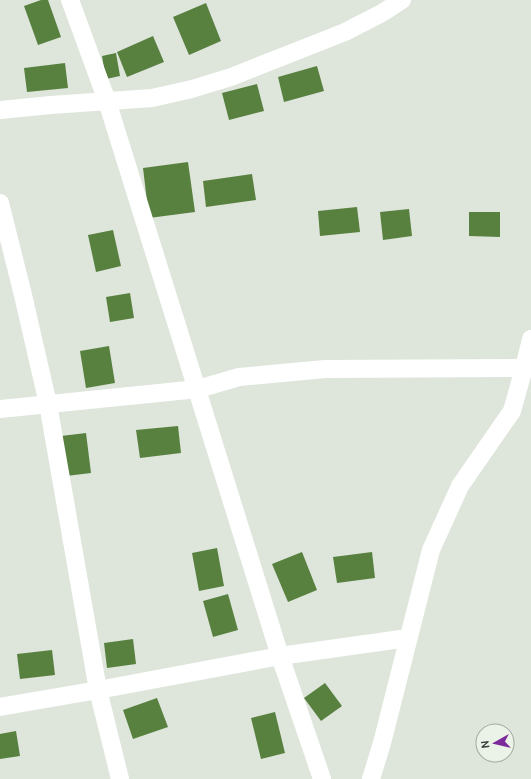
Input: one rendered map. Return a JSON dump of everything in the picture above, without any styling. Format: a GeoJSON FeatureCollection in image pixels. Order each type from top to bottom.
{"type":"FeatureCollection","features":[{"type":"Feature","properties":{"kind":"street"},"geometry":{"type":"LineString","coordinates":[[70,0],[107,101],[280,656],[322,779]]}},
{"type":"Feature","properties":{"kind":"street"},"geometry":{"type":"LineString","coordinates":[[0,110],[152,98],[192,89],[231,77],[345,32],[382,13],[402,0]]}},
{"type":"Feature","properties":{"kind":"street"},"geometry":{"type":"LineString","coordinates":[[0,203],[48,404],[98,690],[120,779]]}},
{"type":"Feature","properties":{"kind":"street"},"geometry":{"type":"LineString","coordinates":[[371,779],[382,743],[431,550],[460,486],[512,411],[528,367],[531,339]]}},
{"type":"Feature","properties":{"kind":"street"},"geometry":{"type":"LineString","coordinates":[[0,409],[198,389],[239,377],[325,369],[528,367]]}},
{"type":"Feature","properties":{"kind":"street"},"geometry":{"type":"LineString","coordinates":[[0,707],[280,656],[408,638]]}},
{"type":"Feature","properties":{"kind":"building"},"geometry":{"type":"Polygon","coordinates":[[[41,0],[48,0],[61,37],[38,45],[24,6],[41,0]]]}},
{"type":"Feature","properties":{"kind":"building"},"geometry":{"type":"Polygon","coordinates":[[[206,3],[221,41],[189,55],[173,17],[206,3]]]}},
{"type":"Feature","properties":{"kind":"building"},"geometry":{"type":"Polygon","coordinates":[[[153,36],[164,62],[127,77],[117,52],[153,36]]]}},
{"type":"Feature","properties":{"kind":"building"},"geometry":{"type":"Polygon","coordinates":[[[116,53],[120,76],[106,79],[102,56],[116,53]]]}},
{"type":"Feature","properties":{"kind":"building"},"geometry":{"type":"Polygon","coordinates":[[[65,63],[68,88],[27,92],[24,68],[65,63]]]}},
{"type":"Feature","properties":{"kind":"building"},"geometry":{"type":"Polygon","coordinates":[[[317,66],[324,91],[284,102],[278,77],[317,66]]]}},
{"type":"Feature","properties":{"kind":"building"},"geometry":{"type":"Polygon","coordinates":[[[257,84],[264,111],[229,120],[222,93],[257,84]]]}},
{"type":"Feature","properties":{"kind":"building"},"geometry":{"type":"Polygon","coordinates":[[[188,162],[195,212],[149,218],[143,168],[188,162]]]}},
{"type":"Feature","properties":{"kind":"building"},"geometry":{"type":"Polygon","coordinates":[[[252,174],[256,200],[206,207],[203,181],[252,174]]]}},
{"type":"Feature","properties":{"kind":"building"},"geometry":{"type":"Polygon","coordinates":[[[357,207],[360,232],[320,236],[318,211],[357,207]]]}},
{"type":"Feature","properties":{"kind":"building"},"geometry":{"type":"Polygon","coordinates":[[[409,209],[412,236],[383,240],[380,212],[409,209]]]}},
{"type":"Feature","properties":{"kind":"building"},"geometry":{"type":"Polygon","coordinates":[[[469,212],[500,212],[500,237],[469,236],[469,212]]]}},
{"type":"Feature","properties":{"kind":"building"},"geometry":{"type":"Polygon","coordinates":[[[113,230],[121,266],[96,272],[88,235],[113,230]]]}},
{"type":"Feature","properties":{"kind":"building"},"geometry":{"type":"Polygon","coordinates":[[[130,293],[134,318],[110,322],[106,297],[130,293]]]}},
{"type":"Feature","properties":{"kind":"building"},"geometry":{"type":"Polygon","coordinates":[[[109,346],[115,383],[86,388],[80,351],[109,346]]]}},
{"type":"Feature","properties":{"kind":"building"},"geometry":{"type":"Polygon","coordinates":[[[178,426],[181,453],[140,458],[136,430],[178,426]]]}},
{"type":"Feature","properties":{"kind":"building"},"geometry":{"type":"Polygon","coordinates":[[[86,433],[91,473],[66,476],[61,436],[86,433]]]}},
{"type":"Feature","properties":{"kind":"building"},"geometry":{"type":"Polygon","coordinates":[[[217,548],[224,586],[199,591],[192,553],[217,548]]]}},
{"type":"Feature","properties":{"kind":"building"},"geometry":{"type":"Polygon","coordinates":[[[302,552],[317,590],[288,602],[272,564],[302,552]]]}},
{"type":"Feature","properties":{"kind":"building"},"geometry":{"type":"Polygon","coordinates":[[[372,552],[375,578],[337,583],[333,557],[372,552]]]}},
{"type":"Feature","properties":{"kind":"building"},"geometry":{"type":"Polygon","coordinates":[[[228,594],[238,630],[213,637],[203,601],[228,594]]]}},
{"type":"Feature","properties":{"kind":"building"},"geometry":{"type":"Polygon","coordinates":[[[133,639],[136,664],[107,668],[104,643],[133,639]]]}},
{"type":"Feature","properties":{"kind":"building"},"geometry":{"type":"Polygon","coordinates":[[[52,650],[55,675],[20,679],[17,654],[52,650]]]}},
{"type":"Feature","properties":{"kind":"building"},"geometry":{"type":"Polygon","coordinates":[[[325,683],[342,706],[321,721],[304,698],[325,683]]]}},
{"type":"Feature","properties":{"kind":"building"},"geometry":{"type":"Polygon","coordinates":[[[157,698],[168,727],[133,739],[123,710],[157,698]]]}},
{"type":"Feature","properties":{"kind":"building"},"geometry":{"type":"Polygon","coordinates":[[[275,712],[285,753],[261,759],[251,718],[275,712]]]}},
{"type":"Feature","properties":{"kind":"building"},"geometry":{"type":"Polygon","coordinates":[[[16,731],[20,756],[0,759],[0,734],[16,731]]]}}]}
